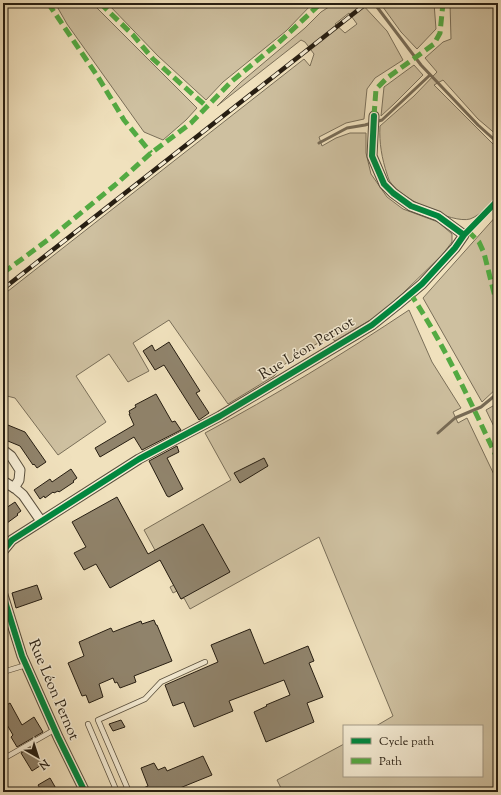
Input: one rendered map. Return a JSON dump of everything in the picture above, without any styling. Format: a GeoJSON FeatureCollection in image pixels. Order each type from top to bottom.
{"type":"FeatureCollection","features":[{"type":"Feature","properties":{"kind":"street","name":"Rue Léon Pernot"},"geometry":{"type":"LineString","coordinates":[[3,551],[12,540],[139,459],[220,416],[372,325],[422,284],[455,248],[464,235],[438,216],[411,206],[393,193],[384,184],[372,156],[374,116]]}},
{"type":"Feature","properties":{"kind":"street"},"geometry":{"type":"LineString","coordinates":[[3,450],[11,456],[20,470],[18,480],[14,488]]}},
{"type":"Feature","properties":{"kind":"street"},"geometry":{"type":"LineString","coordinates":[[3,481],[22,495],[41,521]]}},
{"type":"Feature","properties":{"kind":"street","name":"Rue Léon Pernot"},"geometry":{"type":"LineString","coordinates":[[3,595],[7,622],[54,730],[85,792]]}},
{"type":"Feature","properties":{"kind":"lane"},"geometry":{"type":"LineString","coordinates":[[129,792],[98,720],[145,699],[161,682],[205,662]]}},
{"type":"Feature","properties":{"kind":"lane"},"geometry":{"type":"LineString","coordinates":[[3,672],[26,665]]}},
{"type":"Feature","properties":{"kind":"lane"},"geometry":{"type":"LineString","coordinates":[[88,724],[117,792]]}},
{"type":"Feature","properties":{"kind":"lane"},"geometry":{"type":"LineString","coordinates":[[3,759],[54,730]]}},
{"type":"Feature","properties":{"kind":"shaded area"},"geometry":{"type":"Polygon","coordinates":[[[55,3],[92,3],[197,108],[163,140],[144,132],[67,24],[55,3]]]}},
{"type":"Feature","properties":{"kind":"shaded area"},"geometry":{"type":"Polygon","coordinates":[[[107,3],[313,3],[286,31],[223,82],[206,100],[158,56],[107,3]]]}},
{"type":"Feature","properties":{"kind":"shaded area"},"geometry":{"type":"Polygon","coordinates":[[[335,3],[361,3],[387,31],[403,60],[375,78],[367,89],[364,119],[346,123],[319,137],[322,146],[336,138],[350,133],[366,133],[366,153],[371,174],[387,197],[403,209],[438,222],[452,234],[452,242],[442,255],[377,316],[335,341],[329,336],[285,364],[274,376],[228,404],[169,320],[133,343],[149,371],[128,382],[109,354],[76,376],[106,422],[58,455],[15,398],[3,395],[3,295],[304,59],[310,66],[314,54],[305,42],[301,40],[217,106],[241,82],[305,28],[321,12],[335,3]],[[349,13],[335,24],[345,33],[357,24],[349,13]]]}},
{"type":"Feature","properties":{"kind":"shaded area"},"geometry":{"type":"Polygon","coordinates":[[[380,3],[434,3],[436,29],[417,49],[401,32],[380,3]]]}},
{"type":"Feature","properties":{"kind":"shaded area"},"geometry":{"type":"Polygon","coordinates":[[[450,3],[486,3],[488,8],[495,3],[498,3],[498,136],[478,119],[443,80],[434,85],[498,149],[498,196],[482,212],[470,219],[462,220],[440,214],[405,196],[397,189],[390,182],[380,145],[380,126],[414,96],[437,72],[425,58],[443,42],[451,39],[450,3]]]}},
{"type":"Feature","properties":{"kind":"shaded area"},"geometry":{"type":"Polygon","coordinates":[[[414,65],[423,75],[381,116],[384,87],[414,65]]]}},
{"type":"Feature","properties":{"kind":"shaded area"},"geometry":{"type":"Polygon","coordinates":[[[498,214],[498,387],[482,402],[423,298],[498,214]]]}},
{"type":"Feature","properties":{"kind":"shaded area"},"geometry":{"type":"Polygon","coordinates":[[[409,310],[432,362],[461,408],[453,412],[458,423],[467,418],[498,483],[498,792],[283,792],[277,780],[343,745],[343,777],[483,777],[483,725],[378,725],[393,716],[319,537],[190,609],[184,598],[181,599],[177,591],[173,593],[170,587],[174,585],[144,530],[231,480],[205,433],[359,343],[409,310]]]}},
{"type":"Feature","properties":{"kind":"shaded area"},"geometry":{"type":"Polygon","coordinates":[[[498,403],[498,435],[486,410],[498,403]]]}},
{"type":"Feature","properties":{"kind":"building"},"geometry":{"type":"Polygon","coordinates":[[[169,342],[200,391],[196,393],[209,413],[199,420],[164,365],[155,370],[143,351],[152,345],[155,351],[169,342]]]}},
{"type":"Feature","properties":{"kind":"building"},"geometry":{"type":"Polygon","coordinates":[[[156,394],[172,422],[175,421],[181,430],[142,450],[134,437],[100,457],[95,448],[134,425],[129,411],[136,407],[135,405],[156,394]]]}},
{"type":"Feature","properties":{"kind":"building"},"geometry":{"type":"Polygon","coordinates":[[[3,423],[25,432],[46,462],[37,468],[34,464],[33,465],[20,446],[3,439],[3,423]]]}},
{"type":"Feature","properties":{"kind":"building"},"geometry":{"type":"Polygon","coordinates":[[[177,446],[179,452],[167,458],[183,489],[169,497],[167,496],[149,461],[177,446]]]}},
{"type":"Feature","properties":{"kind":"building"},"geometry":{"type":"Polygon","coordinates":[[[264,458],[268,466],[240,483],[234,473],[264,458]]]}},
{"type":"Feature","properties":{"kind":"building"},"geometry":{"type":"Polygon","coordinates":[[[71,469],[77,478],[73,481],[74,482],[59,492],[53,492],[45,498],[44,496],[40,499],[34,490],[50,479],[52,482],[71,469]]]}},
{"type":"Feature","properties":{"kind":"building"},"geometry":{"type":"Polygon","coordinates":[[[117,497],[148,554],[203,524],[230,572],[181,599],[160,560],[110,588],[96,564],[84,570],[74,553],[86,547],[72,522],[117,497]]]}},
{"type":"Feature","properties":{"kind":"building"},"geometry":{"type":"Polygon","coordinates":[[[15,502],[21,511],[3,526],[3,510],[15,502]]]}},
{"type":"Feature","properties":{"kind":"building"},"geometry":{"type":"Polygon","coordinates":[[[37,585],[42,599],[16,608],[12,593],[37,585]]]}},
{"type":"Feature","properties":{"kind":"building"},"geometry":{"type":"Polygon","coordinates":[[[154,620],[172,661],[134,676],[136,682],[120,688],[117,682],[115,683],[113,678],[99,684],[103,697],[89,703],[86,695],[82,696],[68,663],[84,656],[79,642],[111,628],[113,632],[141,621],[142,624],[154,620]]]}},
{"type":"Feature","properties":{"kind":"building"},"geometry":{"type":"Polygon","coordinates":[[[250,629],[264,664],[308,646],[314,661],[309,663],[323,697],[307,703],[314,722],[266,742],[254,712],[267,706],[266,705],[290,695],[284,680],[229,701],[233,711],[194,727],[184,702],[173,706],[165,685],[218,662],[211,645],[250,629]]]}},
{"type":"Feature","properties":{"kind":"building"},"geometry":{"type":"Polygon","coordinates":[[[10,703],[22,725],[34,717],[43,732],[17,747],[11,737],[13,735],[3,718],[3,707],[10,703]]]}},
{"type":"Feature","properties":{"kind":"building"},"geometry":{"type":"Polygon","coordinates":[[[121,720],[125,727],[113,731],[109,724],[121,720]]]}},
{"type":"Feature","properties":{"kind":"building"},"geometry":{"type":"Polygon","coordinates":[[[33,746],[43,764],[32,771],[21,753],[33,746]]]}},
{"type":"Feature","properties":{"kind":"building"},"geometry":{"type":"Polygon","coordinates":[[[203,756],[212,775],[170,792],[135,792],[148,786],[141,768],[154,763],[158,770],[165,767],[167,771],[203,756]]]}},
{"type":"Feature","properties":{"kind":"building"},"geometry":{"type":"Polygon","coordinates":[[[50,778],[58,792],[42,792],[38,785],[50,778]]]}},
{"type":"Feature","properties":{"kind":"waterway"},"geometry":{"type":"LineString","coordinates":[[374,3],[421,65],[478,125],[498,143]]}},
{"type":"Feature","properties":{"kind":"waterway"},"geometry":{"type":"LineString","coordinates":[[319,143],[347,128],[382,120],[430,75]]}},
{"type":"Feature","properties":{"kind":"waterway"},"geometry":{"type":"LineString","coordinates":[[438,433],[455,418],[481,407],[498,393]]}},
{"type":"Feature","properties":{"kind":"railway"},"geometry":{"type":"LineString","coordinates":[[3,289],[367,3]]}},
{"type":"Feature","properties":{"kind":"marked path"},"geometry":{"type":"LineString","coordinates":[[48,3],[98,77],[124,120],[151,153]]}},
{"type":"Feature","properties":{"kind":"marked path"},"geometry":{"type":"LineString","coordinates":[[100,3],[133,35],[153,59],[206,106]]}},
{"type":"Feature","properties":{"kind":"marked path"},"geometry":{"type":"LineString","coordinates":[[3,273],[49,239],[115,185],[151,153],[191,123],[232,81],[276,45],[321,3]]}},
{"type":"Feature","properties":{"kind":"marked path"},"geometry":{"type":"LineString","coordinates":[[374,116],[376,89],[387,78],[434,44],[440,33],[443,3]]}},
{"type":"Feature","properties":{"kind":"marked path"},"geometry":{"type":"LineString","coordinates":[[468,231],[479,242],[484,253],[498,309]]}},
{"type":"Feature","properties":{"kind":"marked path"},"geometry":{"type":"LineString","coordinates":[[410,293],[435,333],[468,396],[498,460]]}},
{"type":"Feature","properties":{"kind":"cycle path"},"geometry":{"type":"LineString","coordinates":[[374,116],[372,156],[384,184],[393,193],[411,206],[438,216],[464,235]]}},
{"type":"Feature","properties":{"kind":"cycle path"},"geometry":{"type":"LineString","coordinates":[[3,551],[12,540],[139,459],[220,416],[372,325],[422,284],[455,248],[464,235],[498,200]]}},
{"type":"Feature","properties":{"kind":"cycle path"},"geometry":{"type":"LineString","coordinates":[[3,595],[22,656],[58,737],[85,792]]}}]}
